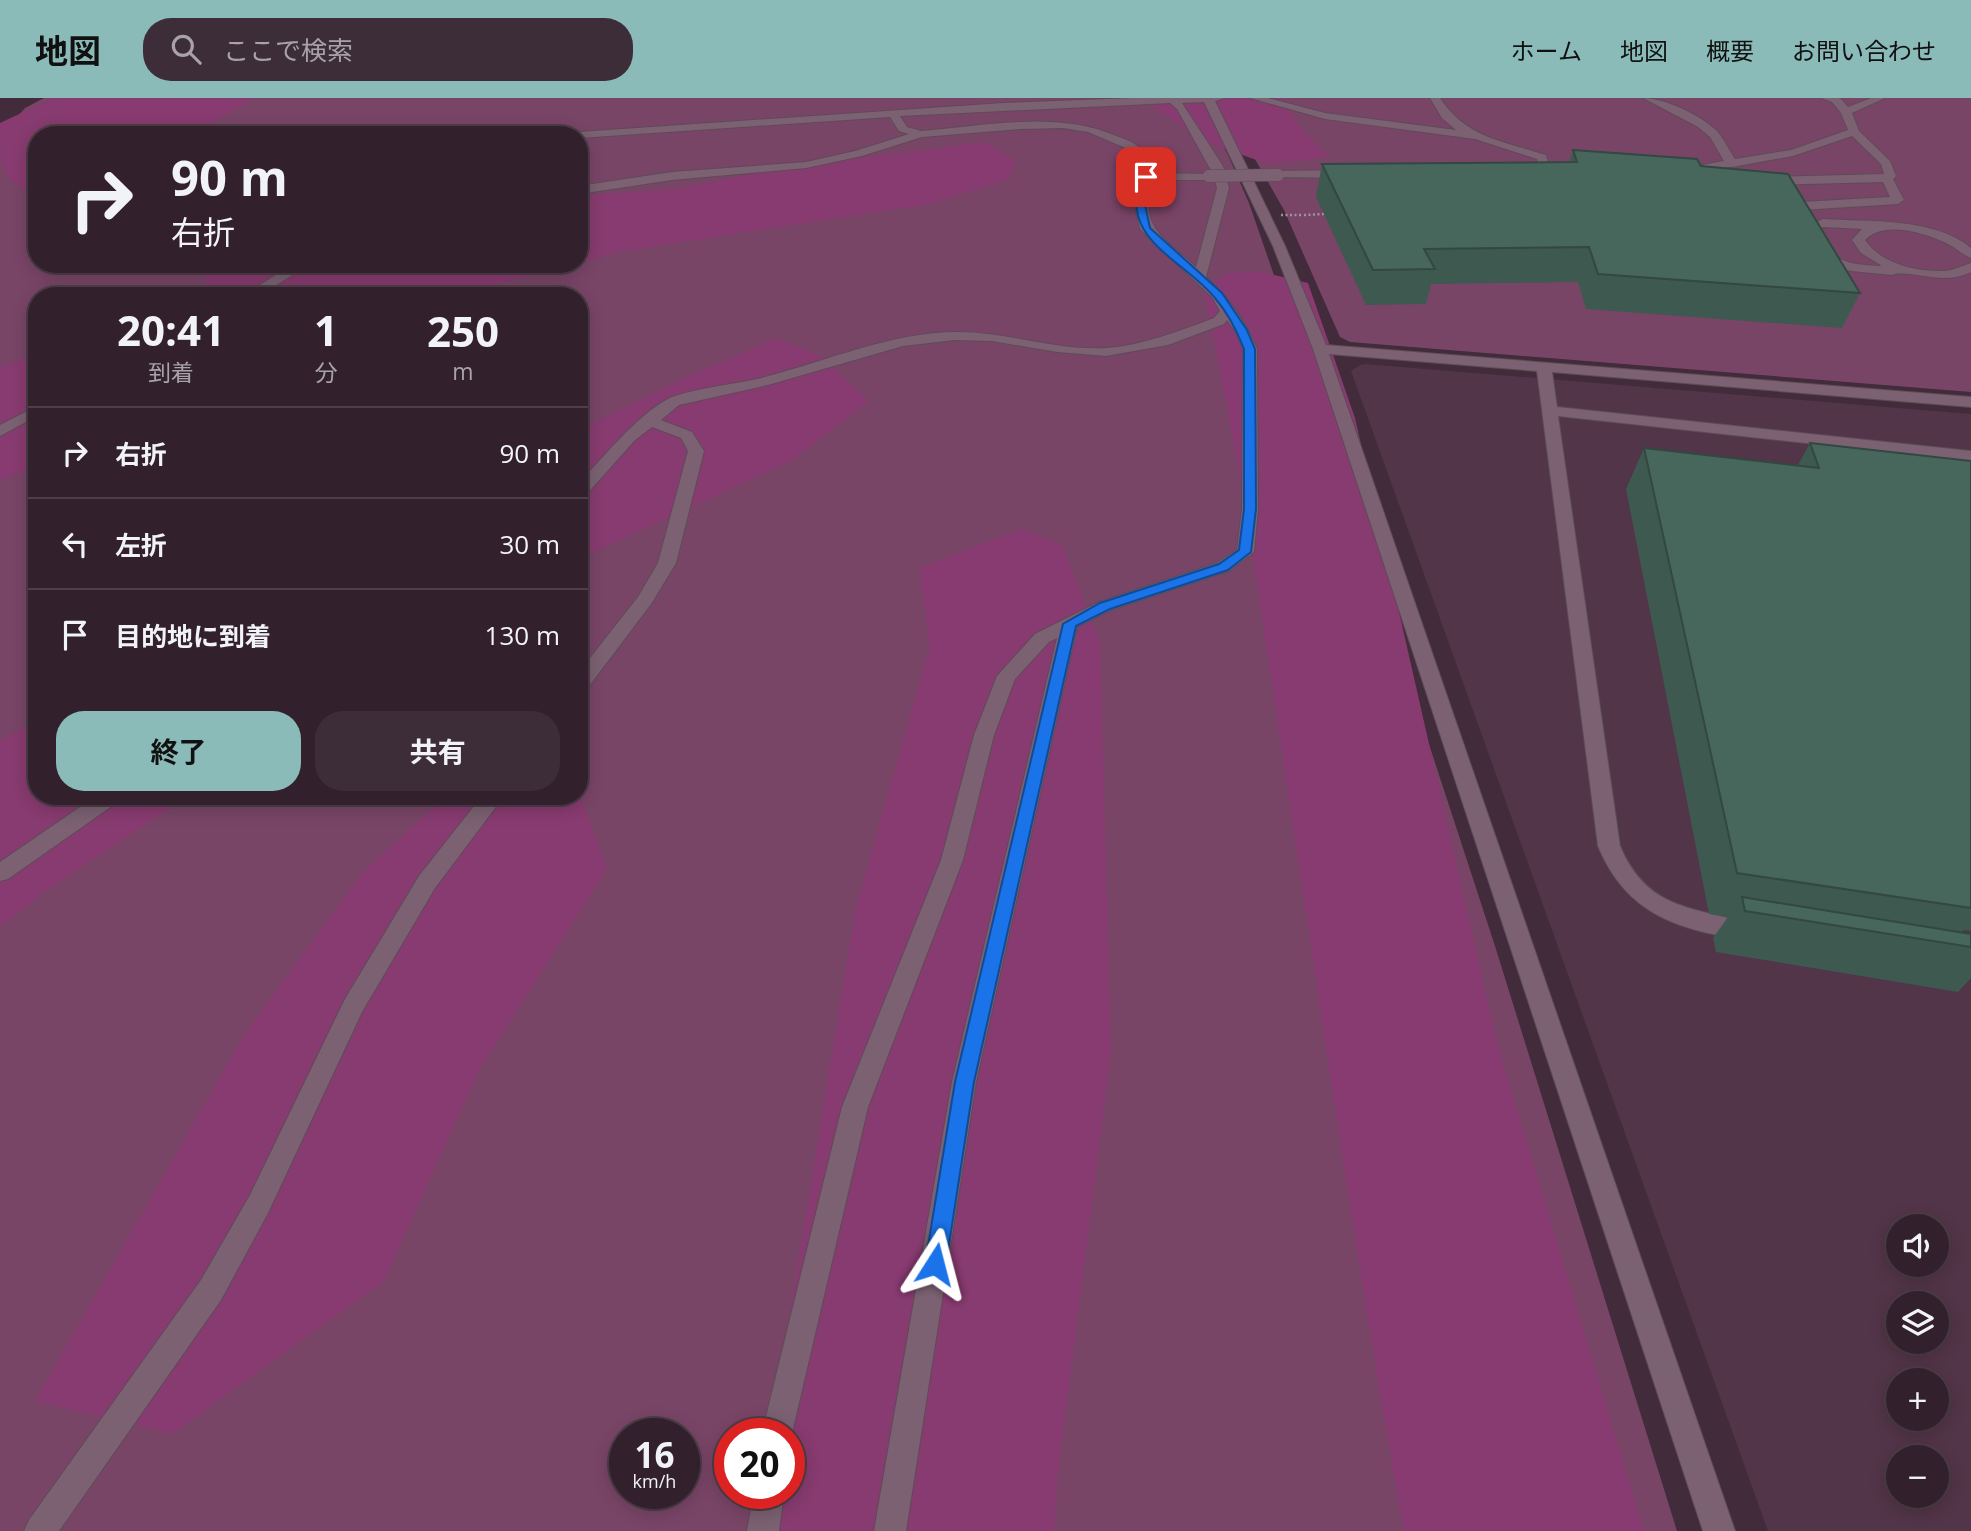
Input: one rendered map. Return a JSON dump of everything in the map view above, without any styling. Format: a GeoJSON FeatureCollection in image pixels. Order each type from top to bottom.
{"type":"FeatureCollection","features":[{"type":"Feature","properties":{"kind":"street"},"geometry":{"type":"LineString","coordinates":[[588,134],[1003,106],[1223,98]]}},
{"type":"Feature","properties":{"kind":"street"},"geometry":{"type":"LineString","coordinates":[[1255,98],[1325,116],[1484,137]]}},
{"type":"Feature","properties":{"kind":"street"},"geometry":{"type":"LineString","coordinates":[[1435,98],[1451,121],[1484,137],[1542,157],[1549,187]]}},
{"type":"Feature","properties":{"kind":"street"},"geometry":{"type":"LineString","coordinates":[[1648,98],[1708,130],[1732,164]]}},
{"type":"Feature","properties":{"kind":"street"},"geometry":{"type":"LineString","coordinates":[[1747,181],[1880,179],[1890,176],[1886,163],[1854,132],[1846,112],[1836,100],[1826,98]]}},
{"type":"Feature","properties":{"kind":"street"},"geometry":{"type":"LineString","coordinates":[[1846,112],[1880,98]]}},
{"type":"Feature","properties":{"kind":"street"},"geometry":{"type":"LineString","coordinates":[[1172,99],[1217,166],[1223,188],[1199,279]]}},
{"type":"Feature","properties":{"kind":"street"},"geometry":{"type":"LineString","coordinates":[[1208,99],[1279,246],[1320,349],[1719,1531]]}},
{"type":"Feature","properties":{"kind":"street"},"geometry":{"type":"LineString","coordinates":[[893,113],[903,129],[921,134]]}},
{"type":"Feature","properties":{"kind":"street"},"geometry":{"type":"LineString","coordinates":[[588,189],[672,176],[806,165],[858,154],[921,134],[1062,125],[1091,130],[1132,147],[1141,160],[1146,177],[1140,200],[1146,229],[1218,295],[1242,330],[1250,349],[1250,509],[1245,552],[1223,567],[1105,606],[1042,638],[1006,676],[989,724],[952,860],[855,1107],[779,1418]]}},
{"type":"Feature","properties":{"kind":"street"},"geometry":{"type":"LineString","coordinates":[[1704,176],[1732,164],[1793,153],[1854,132]]}},
{"type":"Feature","properties":{"kind":"street"},"geometry":{"type":"LineString","coordinates":[[1532,173],[1545,172]]}},
{"type":"Feature","properties":{"kind":"street"},"geometry":{"type":"LineString","coordinates":[[1146,177],[1359,174]]}},
{"type":"Feature","properties":{"kind":"street"},"geometry":{"type":"LineString","coordinates":[[1765,200],[1801,206],[1898,200],[1886,177]]}},
{"type":"Feature","properties":{"kind":"street"},"geometry":{"type":"LineString","coordinates":[[1971,239],[1901,228],[1822,223],[1809,228],[1829,259],[1854,268],[1956,274],[1971,267]]}},
{"type":"Feature","properties":{"kind":"street"},"geometry":{"type":"LineString","coordinates":[[1901,228],[1870,229],[1857,240],[1860,248],[1877,260],[1922,273]]}},
{"type":"Feature","properties":{"kind":"street"},"geometry":{"type":"LineString","coordinates":[[1920,230],[1954,242],[1971,254]]}},
{"type":"Feature","properties":{"kind":"street"},"geometry":{"type":"LineString","coordinates":[[264,287],[289,273]]}},
{"type":"Feature","properties":{"kind":"street"},"geometry":{"type":"LineString","coordinates":[[588,484],[630,437],[674,402],[763,382],[902,342],[955,335],[992,337],[1057,348],[1106,352],[1163,342],[1219,321],[1227,311]]}},
{"type":"Feature","properties":{"kind":"street"},"geometry":{"type":"LineString","coordinates":[[1320,349],[1971,402]]}},
{"type":"Feature","properties":{"kind":"street"},"geometry":{"type":"LineString","coordinates":[[1544,367],[1609,846],[1623,875],[1662,908],[1695,923],[1764,934]]}},
{"type":"Feature","properties":{"kind":"street"},"geometry":{"type":"LineString","coordinates":[[1550,411],[1971,456]]}},
{"type":"Feature","properties":{"kind":"street"},"geometry":{"type":"LineString","coordinates":[[0,430],[28,415]]}},
{"type":"Feature","properties":{"kind":"street"},"geometry":{"type":"LineString","coordinates":[[588,673],[645,600],[667,563],[696,451],[687,435],[650,421]]}},
{"type":"Feature","properties":{"kind":"street"},"geometry":{"type":"LineString","coordinates":[[890,1531],[964,1082],[1069,624]]}},
{"type":"Feature","properties":{"kind":"street"},"geometry":{"type":"LineString","coordinates":[[0,873],[99,805]]}},
{"type":"Feature","properties":{"kind":"street"},"geometry":{"type":"LineString","coordinates":[[40,1531],[211,1290],[259,1204],[353,1006],[427,883],[487,805]]}},
{"type":"Feature","properties":{"kind":"street"},"geometry":{"type":"LineString","coordinates":[[763,1531],[766,1509]]}},
{"type":"Feature","properties":{"kind":"path"},"geometry":{"type":"LineString","coordinates":[[1301,215],[1324,214]]}},
{"type":"Feature","properties":{"kind":"shaded area"},"geometry":{"type":"Polygon","coordinates":[[[44,98],[1196,98],[1228,155],[1249,203],[1304,362],[1495,946],[1677,1531],[0,1531],[0,136],[25,108],[44,98]]]}},
{"type":"Feature","properties":{"kind":"shaded area"},"geometry":{"type":"Polygon","coordinates":[[[53,98],[255,98],[206,126],[28,126],[28,192],[9,177],[2,163],[0,123],[53,98]]]}},
{"type":"Feature","properties":{"kind":"shaded area"},"geometry":{"type":"Polygon","coordinates":[[[1147,98],[1281,98],[1304,132],[1330,157],[1268,164],[1205,142],[1151,105],[1147,98]]]}},
{"type":"Feature","properties":{"kind":"shaded area"},"geometry":{"type":"Polygon","coordinates":[[[1220,98],[1971,98],[1971,392],[1350,342],[1340,337],[1284,210],[1220,98]]]}},
{"type":"Feature","properties":{"kind":"shaded area"},"geometry":{"type":"Polygon","coordinates":[[[985,142],[1016,161],[1009,179],[929,204],[619,252],[588,261],[588,195],[683,188],[824,159],[896,154],[985,142]]]}},
{"type":"Feature","properties":{"kind":"shaded area"},"geometry":{"type":"Polygon","coordinates":[[[1261,272],[1308,283],[1355,418],[1497,1043],[1644,1531],[1404,1531],[1345,1172],[1252,550],[1203,289],[1228,273],[1261,272]]]}},
{"type":"Feature","properties":{"kind":"shaded area"},"geometry":{"type":"Polygon","coordinates":[[[206,273],[539,273],[486,287],[207,287],[206,273]]]}},
{"type":"Feature","properties":{"kind":"shaded area"},"geometry":{"type":"Polygon","coordinates":[[[777,338],[821,356],[869,401],[791,461],[588,555],[588,426],[689,376],[777,338]]]}},
{"type":"Feature","properties":{"kind":"shaded area"},"geometry":{"type":"Polygon","coordinates":[[[28,358],[28,469],[0,480],[0,367],[28,358]]]}},
{"type":"Feature","properties":{"kind":"shaded area"},"geometry":{"type":"Polygon","coordinates":[[[1365,364],[1971,414],[1971,1531],[1768,1531],[1351,371],[1365,364]]]}},
{"type":"Feature","properties":{"kind":"shaded area"},"geometry":{"type":"Polygon","coordinates":[[[1021,529],[1062,544],[1100,642],[1111,1052],[1058,1472],[1054,1531],[754,1531],[757,1509],[805,1509],[805,1418],[772,1418],[856,907],[930,646],[919,568],[1021,529]]]}},
{"type":"Feature","properties":{"kind":"shaded area"},"geometry":{"type":"Polygon","coordinates":[[[28,725],[28,805],[174,805],[44,892],[0,927],[0,741],[28,725]]]}},
{"type":"Feature","properties":{"kind":"shaded area"},"geometry":{"type":"Polygon","coordinates":[[[436,805],[584,805],[607,869],[479,1070],[384,1281],[172,1434],[35,1401],[244,1035],[363,872],[436,805]]]}},
{"type":"Feature","properties":{"kind":"building"},"geometry":{"type":"Polygon","coordinates":[[[1573,150],[1697,159],[1701,166],[1788,174],[1860,293],[1598,274],[1589,247],[1424,249],[1435,269],[1373,270],[1322,164],[1577,162],[1573,150]]]}},
{"type":"Feature","properties":{"kind":"building"},"geometry":{"type":"Polygon","coordinates":[[[1810,443],[1971,461],[1971,908],[1737,873],[1644,448],[1819,468],[1810,443]]]}},
{"type":"Feature","properties":{"kind":"building"},"geometry":{"type":"Polygon","coordinates":[[[1742,897],[1971,934],[1971,947],[1745,911],[1742,897]]]}},
{"type":"Feature","properties":{"kind":"route"},"geometry":{"type":"LineString","coordinates":[[935,1264],[964,1082],[1069,624],[1105,606],[1223,567],[1245,552],[1250,509],[1250,349],[1242,330],[1218,295],[1182,265],[1146,229],[1140,200],[1146,177]]}}]}
